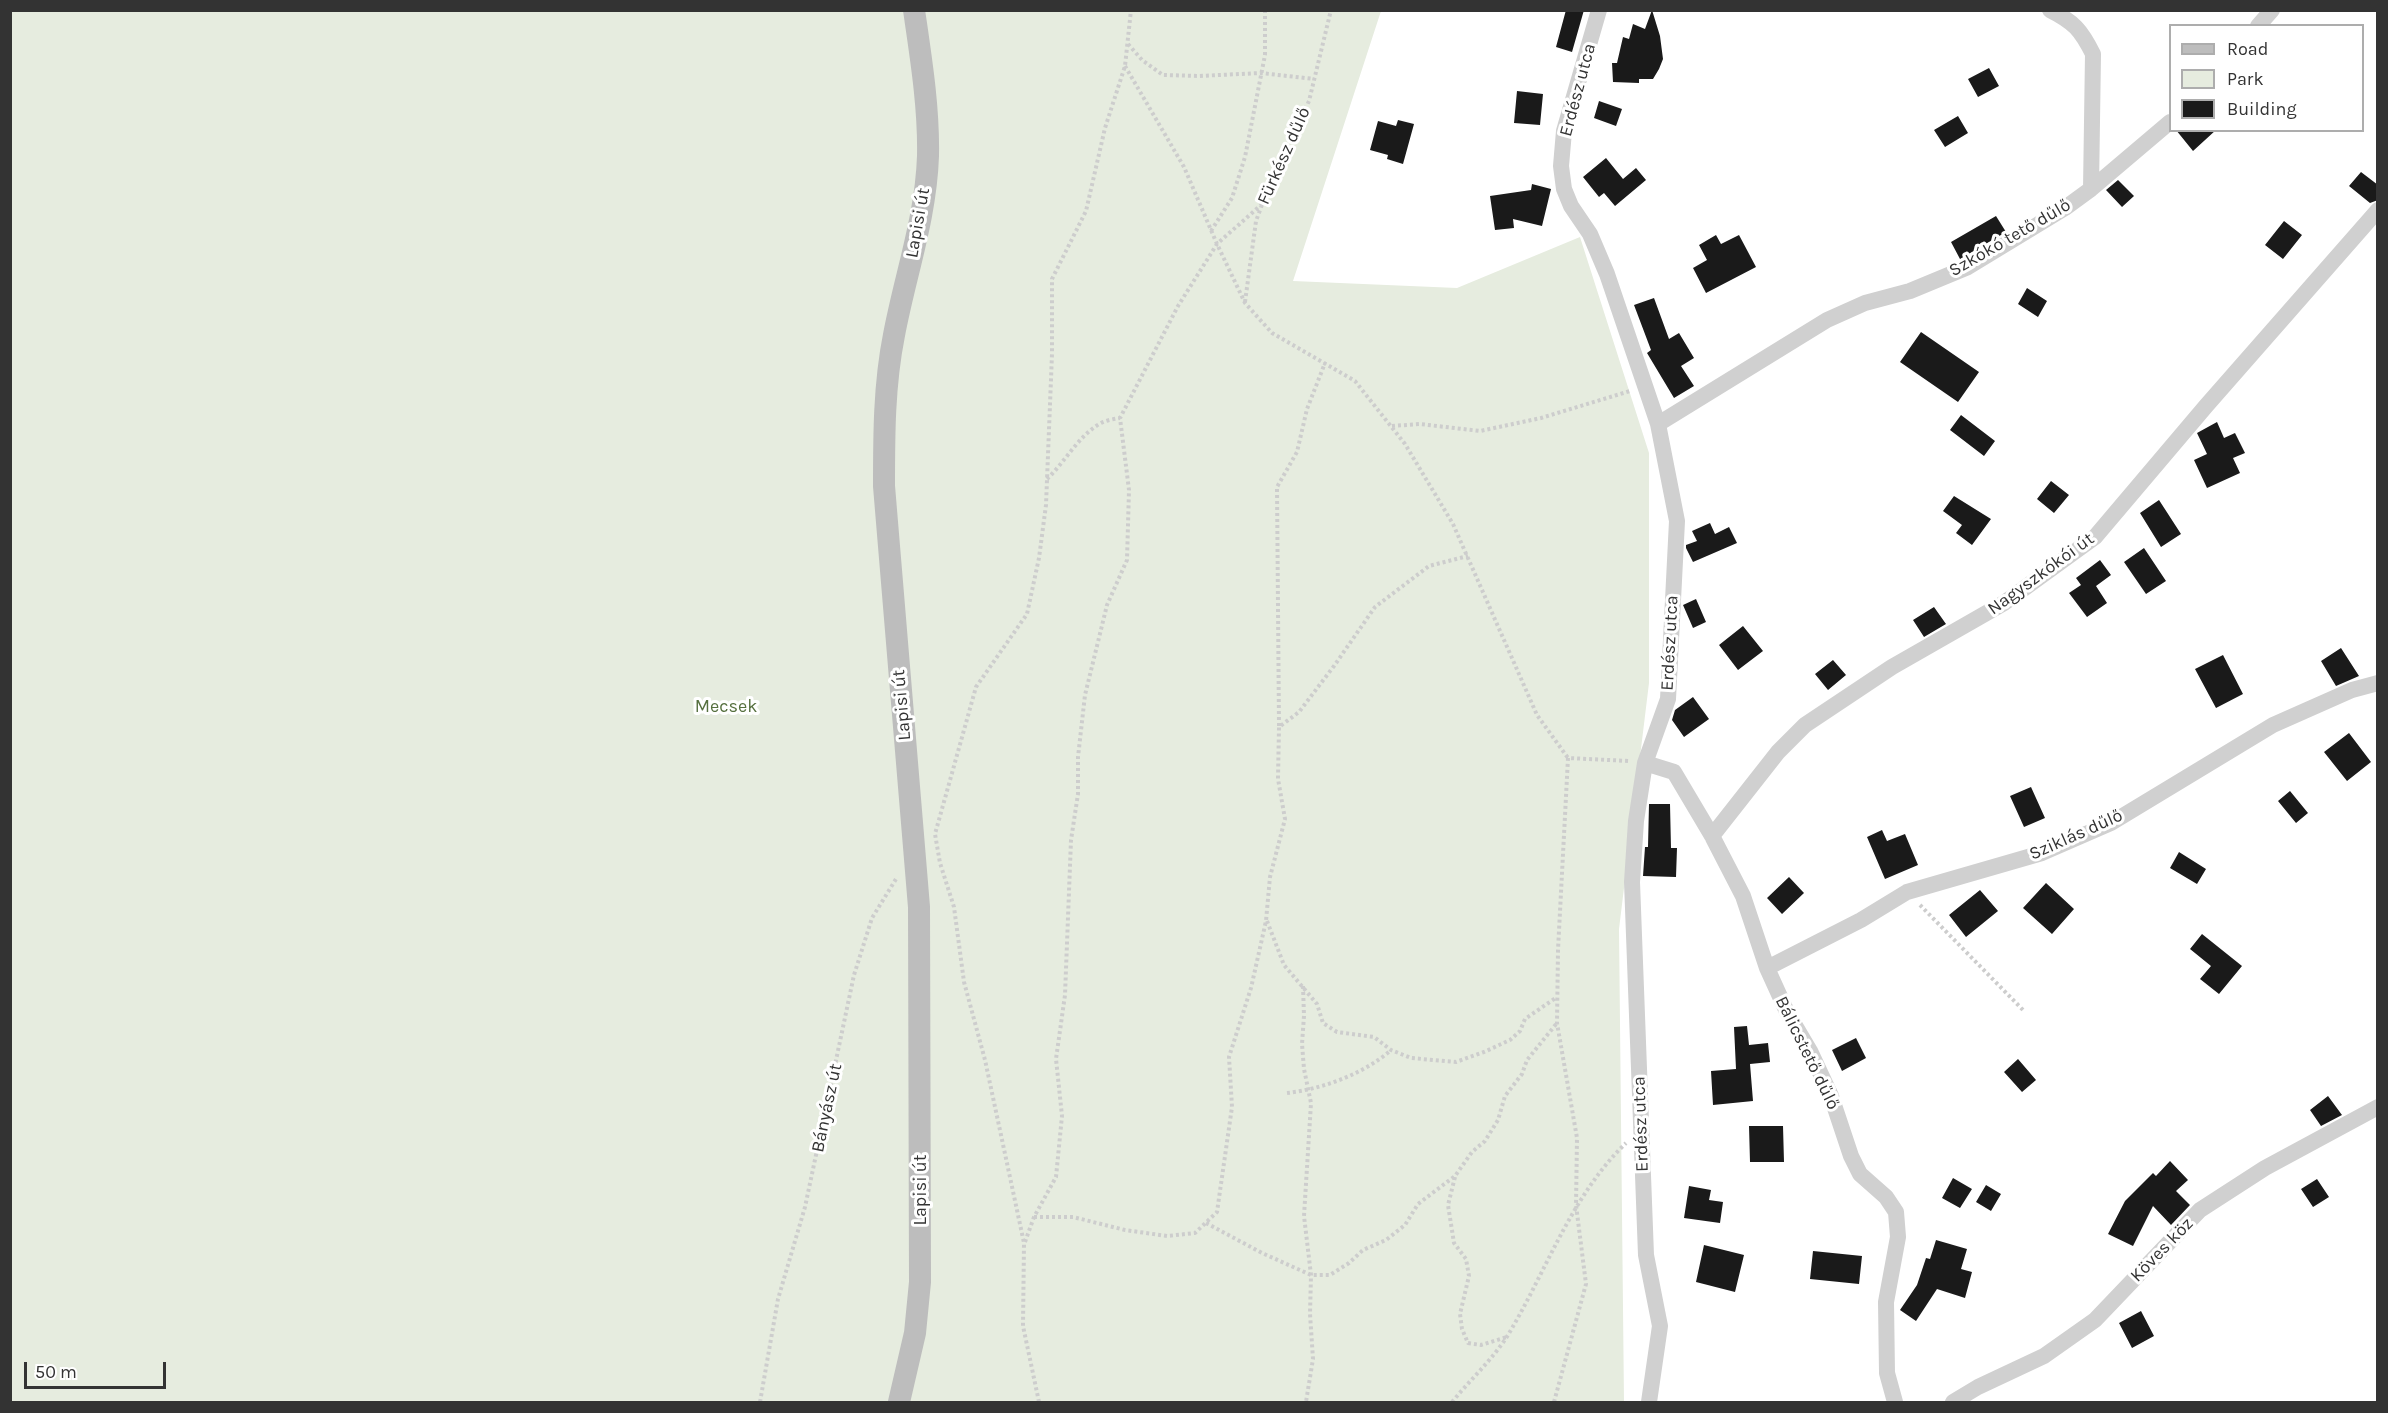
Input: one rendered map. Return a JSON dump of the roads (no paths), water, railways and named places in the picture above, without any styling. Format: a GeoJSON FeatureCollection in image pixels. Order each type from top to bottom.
{"type":"FeatureCollection","features":[{"type":"Feature","properties":{"kind":"street","name":"Lapisi út"},"geometry":{"type":"LineString","coordinates":[[899,1402],[915,1333],[920,1282],[919,907],[884,486],[884,433],[894,336],[921,219],[928,156],[920,49],[914,10]]}},
{"type":"Feature","properties":{"kind":"street","name":"Erdész utca"},"geometry":{"type":"LineString","coordinates":[[1599,10],[1564,131],[1561,166],[1564,189],[1571,206],[1590,234],[1607,274],[1658,424],[1661,452],[1677,521],[1668,699],[1645,763],[1636,821],[1632,882],[1646,1255],[1660,1326],[1648,1402]]}},
{"type":"Feature","properties":{"kind":"street","name":"Szkókó tető dűlő"},"geometry":{"type":"LineString","coordinates":[[1658,424],[1827,320],[1865,303],[1910,291],[1968,267],[2065,208],[2091,189],[2093,54],[2083,34],[2070,20],[2050,10]]}},
{"type":"Feature","properties":{"kind":"street"},"geometry":{"type":"LineString","coordinates":[[2260,24],[2272,10]]}},
{"type":"Feature","properties":{"kind":"street"},"geometry":{"type":"LineString","coordinates":[[2091,189],[2169,123]]}},
{"type":"Feature","properties":{"kind":"street","name":"Nagyszkókói út"},"geometry":{"type":"LineString","coordinates":[[1712,836],[1778,752],[1805,725],[1892,667],[2004,603],[2095,537],[2205,406],[2378,210]]}},
{"type":"Feature","properties":{"kind":"street","name":"Sziklás dűlő"},"geometry":{"type":"LineString","coordinates":[[1767,968],[1861,920],[1907,892],[2042,853],[2111,823],[2273,725],[2352,690],[2378,683]]}},
{"type":"Feature","properties":{"kind":"street","name":"Bálicstető dűlő"},"geometry":{"type":"LineString","coordinates":[[1645,763],[1674,772],[1712,836],[1743,896],[1767,968],[1787,1012],[1810,1051],[1831,1096],[1851,1156],[1860,1174],[1886,1197],[1896,1212],[1898,1237],[1886,1302],[1887,1373],[1895,1402]]}},
{"type":"Feature","properties":{"kind":"street","name":"Köves köz"},"geometry":{"type":"LineString","coordinates":[[1953,1402],[1978,1386],[2044,1356],[2095,1320],[2200,1210],[2265,1168],[2378,1107]]}},
{"type":"Feature","properties":{"kind":"park label","name":"Mecsek"},"geometry":{"type":"Point","coordinates":[726,707]}}]}
